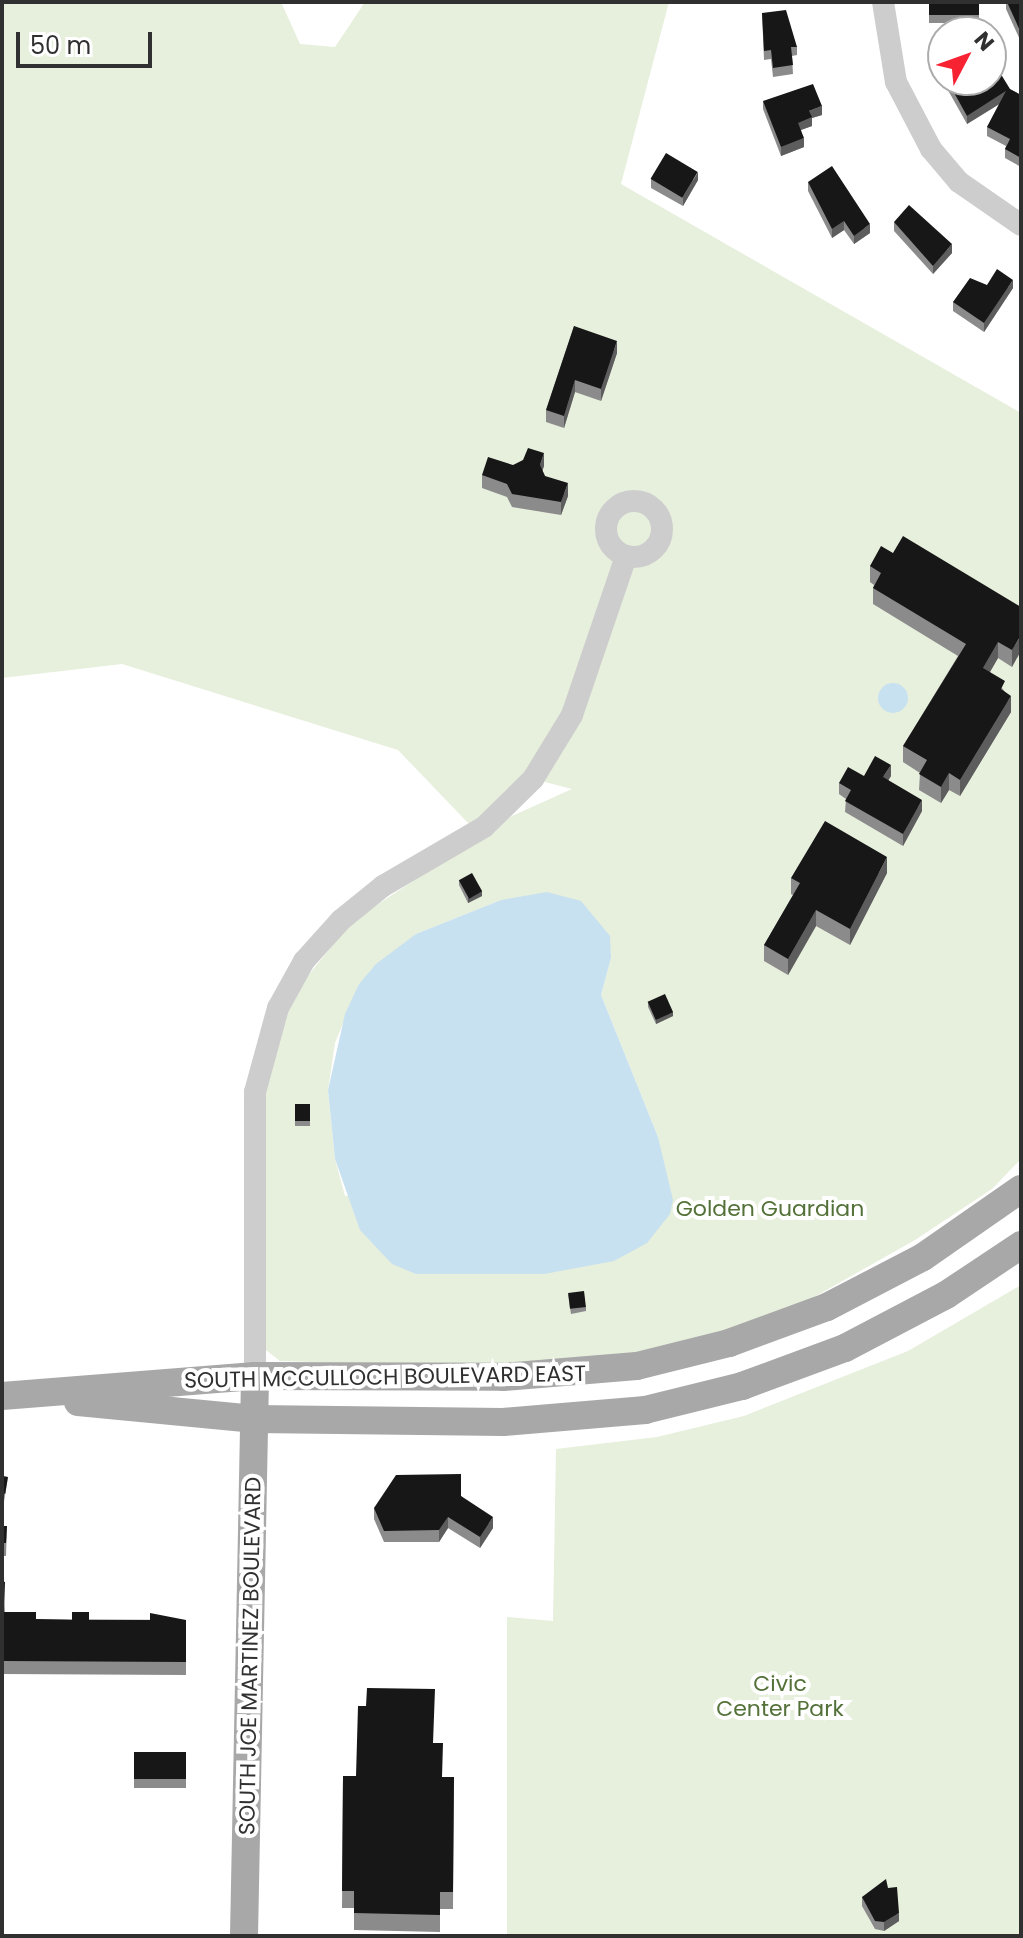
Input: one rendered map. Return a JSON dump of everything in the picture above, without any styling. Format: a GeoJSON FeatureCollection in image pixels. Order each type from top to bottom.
{"type":"FeatureCollection","features":[{"type":"Feature","properties":{"kind":"main road","name":"SOUTH MCCULLOCH BOULEVARD EAST"},"geometry":{"type":"LineString","coordinates":[[2,1396],[41,1396],[255,1376],[541,1376],[622,1368],[696,1352],[762,1333],[859,1292],[956,1236],[1021,1189]]}},
{"type":"Feature","properties":{"kind":"main road","name":"SOUTH MCCULLOCH BOULEVARD EAST"},"geometry":{"type":"LineString","coordinates":[[41,1396],[255,1419],[543,1421],[686,1401],[777,1375],[845,1348],[946,1295],[1021,1245]]}},
{"type":"Feature","properties":{"kind":"main road","name":"SOUTH JOE MARTINEZ BOULEVARD"},"geometry":{"type":"LineString","coordinates":[[244,1936],[255,1376]]}},
{"type":"Feature","properties":{"kind":"street"},"geometry":{"type":"LineString","coordinates":[[883,2],[896,82],[931,149],[959,182],[1021,225]]}},
{"type":"Feature","properties":{"kind":"street"},"geometry":{"type":"LineString","coordinates":[[255,1376],[255,1092],[278,1008],[304,961],[341,920],[383,886],[484,827],[533,779],[575,709],[626,556]]}},
{"type":"Feature","properties":{"kind":"green space","name":"Golden Guardian"},"geometry":{"type":"Polygon","coordinates":[[[2,2],[281,2],[300,44],[335,47],[365,2],[669,2],[621,184],[1021,413],[1021,1159],[992,1189],[915,1240],[777,1318],[653,1355],[535,1369],[280,1361],[262,1347],[264,1085],[295,992],[351,922],[512,816],[572,789],[533,779],[470,825],[398,750],[122,664],[2,678],[2,2]],[[501,900],[416,934],[359,984],[335,1043],[328,1090],[335,1159],[345,1196],[658,1137],[601,995],[611,958],[501,900]]]}},
{"type":"Feature","properties":{"kind":"green space","name":"Civic Center Park"},"geometry":{"type":"Polygon","coordinates":[[[1021,1285],[1021,1936],[507,1936],[507,1617],[553,1621],[556,1449],[657,1437],[744,1416],[908,1351],[1021,1285]]]}},
{"type":"Feature","properties":{"kind":"water"},"geometry":{"type":"Polygon","coordinates":[[[893,683],[904,687],[908,698],[904,709],[893,713],[882,709],[878,698],[882,687],[893,683]]]}},
{"type":"Feature","properties":{"kind":"water"},"geometry":{"type":"Polygon","coordinates":[[[547,892],[581,901],[610,936],[611,958],[601,995],[658,1137],[673,1200],[670,1214],[647,1243],[614,1261],[544,1274],[416,1274],[392,1264],[360,1230],[335,1159],[328,1090],[345,1014],[359,984],[376,964],[416,934],[501,900],[547,892]]]}},
{"type":"Feature","properties":{"kind":"building"},"geometry":{"type":"Polygon","coordinates":[[[929,2],[979,2],[979,15],[929,15],[929,2]]]}},
{"type":"Feature","properties":{"kind":"building"},"geometry":{"type":"Polygon","coordinates":[[[1007,2],[1021,2],[1021,33],[1007,2]]]}},
{"type":"Feature","properties":{"kind":"building"},"geometry":{"type":"Polygon","coordinates":[[[786,10],[797,47],[791,47],[793,65],[773,68],[771,50],[764,51],[762,13],[786,10]]]}},
{"type":"Feature","properties":{"kind":"building"},"geometry":{"type":"Polygon","coordinates":[[[813,84],[822,106],[809,111],[812,117],[798,123],[804,138],[781,147],[763,101],[813,84]]]}},
{"type":"Feature","properties":{"kind":"building"},"geometry":{"type":"Polygon","coordinates":[[[1007,84],[1021,95],[1021,158],[1005,149],[1010,139],[987,127],[1003,96],[1007,96],[1007,84]]]}},
{"type":"Feature","properties":{"kind":"building"},"geometry":{"type":"Polygon","coordinates":[[[956,96],[998,96],[967,116],[956,96]]]}},
{"type":"Feature","properties":{"kind":"building"},"geometry":{"type":"Polygon","coordinates":[[[666,153],[698,172],[682,198],[651,179],[666,153]]]}},
{"type":"Feature","properties":{"kind":"building"},"geometry":{"type":"Polygon","coordinates":[[[832,166],[870,224],[854,236],[844,221],[832,229],[808,182],[832,166]]]}},
{"type":"Feature","properties":{"kind":"building"},"geometry":{"type":"Polygon","coordinates":[[[909,205],[952,244],[933,266],[894,222],[909,205]]]}},
{"type":"Feature","properties":{"kind":"building"},"geometry":{"type":"Polygon","coordinates":[[[997,269],[1013,280],[984,323],[953,302],[970,278],[987,285],[997,269]]]}},
{"type":"Feature","properties":{"kind":"building"},"geometry":{"type":"Polygon","coordinates":[[[574,326],[617,341],[601,389],[575,380],[564,416],[546,410],[574,326]]]}},
{"type":"Feature","properties":{"kind":"building"},"geometry":{"type":"Polygon","coordinates":[[[528,448],[544,453],[540,465],[545,476],[568,483],[561,502],[512,494],[507,484],[482,475],[488,457],[513,465],[523,460],[528,448]]]}},
{"type":"Feature","properties":{"kind":"building"},"geometry":{"type":"Polygon","coordinates":[[[903,536],[1021,607],[1021,635],[1012,650],[998,642],[983,668],[1005,681],[1001,689],[1011,696],[960,780],[949,773],[941,787],[919,774],[927,760],[903,746],[966,644],[873,588],[881,573],[870,566],[881,546],[893,553],[903,536]]]}},
{"type":"Feature","properties":{"kind":"building"},"geometry":{"type":"Polygon","coordinates":[[[875,756],[891,765],[883,777],[922,800],[903,834],[845,801],[851,790],[839,783],[848,767],[864,776],[875,756]]]}},
{"type":"Feature","properties":{"kind":"building"},"geometry":{"type":"Polygon","coordinates":[[[825,821],[887,857],[850,929],[816,910],[788,959],[764,945],[800,883],[791,878],[825,821]]]}},
{"type":"Feature","properties":{"kind":"building"},"geometry":{"type":"Polygon","coordinates":[[[472,873],[482,891],[469,899],[459,880],[472,873]]]}},
{"type":"Feature","properties":{"kind":"building"},"geometry":{"type":"Polygon","coordinates":[[[665,994],[673,1012],[656,1020],[648,1002],[665,994]]]}},
{"type":"Feature","properties":{"kind":"building"},"geometry":{"type":"Polygon","coordinates":[[[295,1104],[310,1104],[310,1121],[295,1121],[295,1104]]]}},
{"type":"Feature","properties":{"kind":"building"},"geometry":{"type":"Polygon","coordinates":[[[584,1291],[586,1307],[570,1309],[568,1293],[584,1291]]]}},
{"type":"Feature","properties":{"kind":"building"},"geometry":{"type":"Polygon","coordinates":[[[461,1474],[461,1496],[493,1517],[480,1537],[448,1517],[439,1530],[384,1531],[374,1508],[396,1475],[461,1474]]]}},
{"type":"Feature","properties":{"kind":"building"},"geometry":{"type":"Polygon","coordinates":[[[2,1476],[8,1477],[5,1494],[2,1493],[2,1476]]]}},
{"type":"Feature","properties":{"kind":"building"},"geometry":{"type":"Polygon","coordinates":[[[2,1526],[7,1526],[6,1543],[2,1543],[2,1526]]]}},
{"type":"Feature","properties":{"kind":"building"},"geometry":{"type":"Polygon","coordinates":[[[2,1581],[5,1582],[4,1612],[36,1612],[36,1619],[72,1620],[72,1612],[89,1612],[89,1620],[150,1620],[150,1613],[186,1620],[186,1662],[2,1661],[2,1581]]]}},
{"type":"Feature","properties":{"kind":"building"},"geometry":{"type":"Polygon","coordinates":[[[2,1677],[4,1677],[2,1806],[2,1677]]]}},
{"type":"Feature","properties":{"kind":"building"},"geometry":{"type":"Polygon","coordinates":[[[367,1688],[435,1689],[433,1743],[443,1743],[442,1777],[454,1777],[453,1892],[440,1892],[440,1915],[354,1913],[354,1891],[342,1891],[343,1776],[356,1776],[358,1706],[366,1706],[367,1688]]]}},
{"type":"Feature","properties":{"kind":"building"},"geometry":{"type":"Polygon","coordinates":[[[134,1752],[186,1752],[186,1779],[134,1779],[134,1752]]]}},
{"type":"Feature","properties":{"kind":"building"},"geometry":{"type":"Polygon","coordinates":[[[886,1879],[888,1888],[897,1887],[899,1913],[884,1922],[875,1921],[862,1897],[886,1879]]]}}]}
